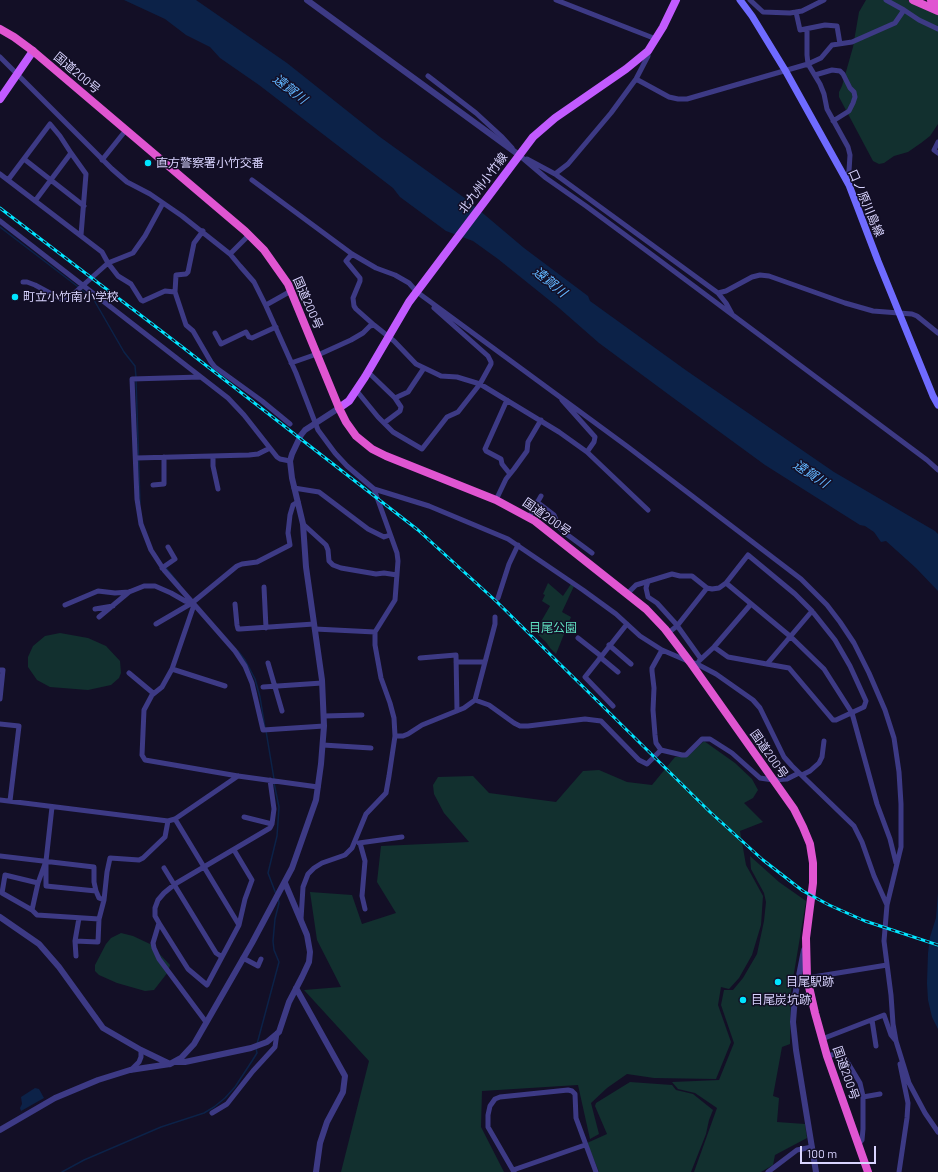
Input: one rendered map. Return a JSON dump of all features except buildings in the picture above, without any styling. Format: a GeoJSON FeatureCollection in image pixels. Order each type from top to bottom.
{"type":"FeatureCollection","features":[{"type":"Feature","properties":{"kind":"highway"},"geometry":{"type":"LineString","coordinates":[[913,0],[931,1],[938,4]]}},
{"type":"Feature","properties":{"kind":"highway"},"geometry":{"type":"LineString","coordinates":[[931,1],[938,11]]}},
{"type":"Feature","properties":{"kind":"highway","name":"国道200号"},"geometry":{"type":"LineString","coordinates":[[0,29],[33,51],[249,235],[269,256],[291,291],[339,408],[346,422],[356,436],[372,449],[386,456],[496,500],[529,517],[646,609],[694,663],[794,809],[810,844],[813,863],[813,883],[806,938],[807,978],[810,995],[827,1056],[868,1172]]}},
{"type":"Feature","properties":{"kind":"main road","name":"北九州小竹線"},"geometry":{"type":"LineString","coordinates":[[339,408],[345,405],[368,372],[403,311],[419,292],[517,156],[533,137],[555,118],[626,69],[648,51],[656,39],[676,0]]}},
{"type":"Feature","properties":{"kind":"main road","name":"口ノ原川島線"},"geometry":{"type":"LineString","coordinates":[[740,0],[752,16],[785,70],[846,180],[933,396],[938,405]]}},
{"type":"Feature","properties":{"kind":"main road"},"geometry":{"type":"LineString","coordinates":[[0,99],[33,51]]}},
{"type":"Feature","properties":{"kind":"street"},"geometry":{"type":"LineString","coordinates":[[308,0],[909,446],[938,470]]}},
{"type":"Feature","properties":{"kind":"street"},"geometry":{"type":"LineString","coordinates":[[556,0],[656,39]]}},
{"type":"Feature","properties":{"kind":"street"},"geometry":{"type":"LineString","coordinates":[[750,0],[763,12],[779,13],[802,11],[824,0]]}},
{"type":"Feature","properties":{"kind":"street"},"geometry":{"type":"LineString","coordinates":[[886,0],[938,29]]}},
{"type":"Feature","properties":{"kind":"street"},"geometry":{"type":"LineString","coordinates":[[636,79],[669,97],[682,99],[808,64],[821,58],[832,45],[852,42],[895,24],[904,10]]}},
{"type":"Feature","properties":{"kind":"street"},"geometry":{"type":"LineString","coordinates":[[796,12],[800,30],[807,30],[825,25],[838,26],[840,44]]}},
{"type":"Feature","properties":{"kind":"street"},"geometry":{"type":"LineString","coordinates":[[807,30],[808,64],[824,94],[827,109],[848,147],[850,155],[849,171],[846,180]]}},
{"type":"Feature","properties":{"kind":"street"},"geometry":{"type":"LineString","coordinates":[[555,174],[568,164],[611,113],[636,79],[648,56],[648,51]]}},
{"type":"Feature","properties":{"kind":"street"},"geometry":{"type":"LineString","coordinates":[[0,57],[16,75],[102,160],[127,182],[163,202],[202,231],[230,254],[254,282],[276,327],[315,423],[335,453],[347,466],[374,489],[444,512],[508,539],[616,614],[640,636],[662,650],[716,674],[753,700],[760,708],[784,757],[854,826],[862,842],[874,876],[887,905]]}},
{"type":"Feature","properties":{"kind":"street"},"geometry":{"type":"LineString","coordinates":[[0,63],[16,75]]}},
{"type":"Feature","properties":{"kind":"street"},"geometry":{"type":"LineString","coordinates":[[815,75],[832,70],[840,71],[844,74],[850,88],[854,92],[855,97],[849,111],[833,121]]}},
{"type":"Feature","properties":{"kind":"street"},"geometry":{"type":"LineString","coordinates":[[428,76],[476,113],[501,136],[517,156],[555,174],[718,293],[733,315]]}},
{"type":"Feature","properties":{"kind":"street"},"geometry":{"type":"LineString","coordinates":[[8,180],[50,124],[86,174],[81,235]]}},
{"type":"Feature","properties":{"kind":"street"},"geometry":{"type":"LineString","coordinates":[[102,160],[126,130]]}},
{"type":"Feature","properties":{"kind":"street"},"geometry":{"type":"LineString","coordinates":[[938,142],[934,150],[938,153]]}},
{"type":"Feature","properties":{"kind":"street"},"geometry":{"type":"LineString","coordinates":[[35,201],[71,153]]}},
{"type":"Feature","properties":{"kind":"street"},"geometry":{"type":"LineString","coordinates":[[24,159],[84,206]]}},
{"type":"Feature","properties":{"kind":"street"},"geometry":{"type":"LineString","coordinates":[[0,174],[102,252],[118,276],[131,284],[141,300],[143,301],[165,291],[175,292]]}},
{"type":"Feature","properties":{"kind":"street"},"geometry":{"type":"LineString","coordinates":[[252,180],[352,254],[376,268],[395,275],[409,283],[488,356],[491,364],[480,384],[458,412],[447,417],[422,449],[393,432],[356,390]]}},
{"type":"Feature","properties":{"kind":"street"},"geometry":{"type":"LineString","coordinates":[[23,282],[27,282],[56,297],[65,299],[70,297],[108,263],[133,253],[145,236],[163,202]]}},
{"type":"Feature","properties":{"kind":"street"},"geometry":{"type":"LineString","coordinates":[[0,221],[200,376],[235,405],[277,457],[290,461]]}},
{"type":"Feature","properties":{"kind":"street"},"geometry":{"type":"LineString","coordinates":[[202,231],[194,243],[188,272],[186,274],[176,275],[175,292],[186,325],[193,330],[215,367],[262,401],[290,424]]}},
{"type":"Feature","properties":{"kind":"street"},"geometry":{"type":"LineString","coordinates":[[230,254],[249,235]]}},
{"type":"Feature","properties":{"kind":"street"},"geometry":{"type":"LineString","coordinates":[[352,254],[346,261],[360,278],[353,298],[356,310],[401,348],[413,362],[441,376],[457,377],[480,384],[541,420],[587,452],[648,510]]}},
{"type":"Feature","properties":{"kind":"street"},"geometry":{"type":"LineString","coordinates":[[718,293],[726,291],[752,277],[760,275],[769,276],[845,303],[873,311],[912,314],[917,316],[938,333]]}},
{"type":"Feature","properties":{"kind":"street"},"geometry":{"type":"LineString","coordinates":[[266,305],[291,291]]}},
{"type":"Feature","properties":{"kind":"street"},"geometry":{"type":"LineString","coordinates":[[419,292],[801,579],[827,605],[846,630],[870,673],[885,710],[894,738],[899,772],[901,847],[887,905],[884,941],[896,1041],[909,1083],[916,1098],[938,1132]]}},
{"type":"Feature","properties":{"kind":"street"},"geometry":{"type":"LineString","coordinates":[[291,363],[317,355],[352,340],[363,333],[370,326],[374,325]]}},
{"type":"Feature","properties":{"kind":"street"},"geometry":{"type":"LineString","coordinates":[[215,333],[221,344],[246,332],[249,338],[252,338],[276,327]]}},
{"type":"Feature","properties":{"kind":"street"},"geometry":{"type":"LineString","coordinates":[[395,398],[408,392],[424,368]]}},
{"type":"Feature","properties":{"kind":"street"},"geometry":{"type":"LineString","coordinates":[[368,372],[395,398],[401,407],[400,411],[384,423]]}},
{"type":"Feature","properties":{"kind":"street"},"geometry":{"type":"LineString","coordinates":[[200,376],[132,379],[137,499],[141,524],[151,550],[162,568],[235,651],[245,666],[252,683],[263,730],[324,726]]}},
{"type":"Feature","properties":{"kind":"street"},"geometry":{"type":"LineString","coordinates":[[559,396],[595,437],[594,442],[587,452]]}},
{"type":"Feature","properties":{"kind":"street"},"geometry":{"type":"LineString","coordinates":[[507,400],[485,449],[501,459],[502,464],[510,474]]}},
{"type":"Feature","properties":{"kind":"street"},"geometry":{"type":"LineString","coordinates":[[173,1063],[187,1053],[194,1044],[285,883],[310,818],[318,787],[324,726],[322,683],[306,567],[303,524],[294,488],[290,461],[301,435],[315,423],[339,408]]}},
{"type":"Feature","properties":{"kind":"street"},"geometry":{"type":"LineString","coordinates":[[496,500],[506,479],[527,451],[528,442],[541,420]]}},
{"type":"Feature","properties":{"kind":"street"},"geometry":{"type":"LineString","coordinates":[[136,458],[258,454],[270,448]]}},
{"type":"Feature","properties":{"kind":"street"},"geometry":{"type":"LineString","coordinates":[[213,456],[218,490]]}},
{"type":"Feature","properties":{"kind":"street"},"geometry":{"type":"LineString","coordinates":[[153,485],[164,484],[164,457]]}},
{"type":"Feature","properties":{"kind":"street"},"geometry":{"type":"LineString","coordinates":[[294,488],[319,492],[368,529],[384,537],[390,535]]}},
{"type":"Feature","properties":{"kind":"street"},"geometry":{"type":"LineString","coordinates":[[301,919],[303,887],[308,874],[322,863],[346,855],[354,844],[366,814],[386,793],[395,736],[394,713],[381,678],[375,645],[375,632],[395,600],[398,557],[374,489]]}},
{"type":"Feature","properties":{"kind":"street"},"geometry":{"type":"LineString","coordinates":[[529,517],[541,496]]}},
{"type":"Feature","properties":{"kind":"street"},"geometry":{"type":"LineString","coordinates":[[156,624],[193,604],[237,566],[257,562],[290,545],[288,533],[290,515],[293,505],[298,502]]}},
{"type":"Feature","properties":{"kind":"street"},"geometry":{"type":"LineString","coordinates":[[538,502],[554,515],[559,527],[592,553]]}},
{"type":"Feature","properties":{"kind":"street"},"geometry":{"type":"LineString","coordinates":[[303,524],[326,545],[329,561],[333,565],[341,568],[376,574],[384,573],[397,575]]}},
{"type":"Feature","properties":{"kind":"street"},"geometry":{"type":"LineString","coordinates":[[498,598],[509,564],[518,545]]}},
{"type":"Feature","properties":{"kind":"street"},"geometry":{"type":"LineString","coordinates":[[162,568],[175,559],[168,547]]}},
{"type":"Feature","properties":{"kind":"street"},"geometry":{"type":"LineString","coordinates":[[627,594],[636,585],[672,574],[680,576],[689,575],[707,588],[719,588],[726,583],[748,555],[796,594],[812,611],[835,640],[866,702],[864,707],[834,720],[789,668],[728,657],[714,647]]}},
{"type":"Feature","properties":{"kind":"street"},"geometry":{"type":"LineString","coordinates":[[648,581],[646,588],[648,597],[657,603],[677,626],[701,659]]}},
{"type":"Feature","properties":{"kind":"street"},"geometry":{"type":"LineString","coordinates":[[726,583],[791,637],[824,669],[852,713],[876,804],[890,839],[896,867]]}},
{"type":"Feature","properties":{"kind":"street"},"geometry":{"type":"LineString","coordinates":[[65,605],[98,590],[114,593],[129,592],[144,586],[155,586],[193,604]]}},
{"type":"Feature","properties":{"kind":"street"},"geometry":{"type":"LineString","coordinates":[[264,587],[266,628]]}},
{"type":"Feature","properties":{"kind":"street"},"geometry":{"type":"LineString","coordinates":[[668,633],[677,626],[707,588]]}},
{"type":"Feature","properties":{"kind":"street"},"geometry":{"type":"LineString","coordinates":[[99,617],[129,592]]}},
{"type":"Feature","properties":{"kind":"street"},"geometry":{"type":"LineString","coordinates":[[193,604],[172,669],[162,687],[147,701],[144,710],[142,755],[145,760],[238,776],[318,787]]}},
{"type":"Feature","properties":{"kind":"street"},"geometry":{"type":"LineString","coordinates":[[235,604],[238,629],[314,627],[375,632]]}},
{"type":"Feature","properties":{"kind":"street"},"geometry":{"type":"LineString","coordinates":[[694,663],[701,659],[714,647],[751,604]]}},
{"type":"Feature","properties":{"kind":"street"},"geometry":{"type":"LineString","coordinates":[[96,610],[114,605]]}},
{"type":"Feature","properties":{"kind":"street"},"geometry":{"type":"LineString","coordinates":[[767,664],[812,611]]}},
{"type":"Feature","properties":{"kind":"street"},"geometry":{"type":"LineString","coordinates":[[395,736],[403,736],[408,734],[422,725],[457,711],[475,700],[496,617]]}},
{"type":"Feature","properties":{"kind":"street"},"geometry":{"type":"LineString","coordinates":[[613,706],[585,677],[627,624]]}},
{"type":"Feature","properties":{"kind":"street"},"geometry":{"type":"LineString","coordinates":[[578,638],[618,672]]}},
{"type":"Feature","properties":{"kind":"street"},"geometry":{"type":"LineString","coordinates":[[609,646],[631,664]]}},
{"type":"Feature","properties":{"kind":"street"},"geometry":{"type":"LineString","coordinates":[[662,650],[652,668],[654,688],[654,735],[656,743],[661,750],[682,756],[686,755],[702,739],[710,739],[732,753],[760,778],[773,780],[787,779],[810,771],[819,763],[822,757],[824,741]]}},
{"type":"Feature","properties":{"kind":"street"},"geometry":{"type":"LineString","coordinates":[[420,658],[456,656],[457,711]]}},
{"type":"Feature","properties":{"kind":"street"},"geometry":{"type":"LineString","coordinates":[[456,662],[485,662]]}},
{"type":"Feature","properties":{"kind":"street"},"geometry":{"type":"LineString","coordinates":[[268,663],[282,711]]}},
{"type":"Feature","properties":{"kind":"street"},"geometry":{"type":"LineString","coordinates":[[172,669],[225,686]]}},
{"type":"Feature","properties":{"kind":"street"},"geometry":{"type":"LineString","coordinates":[[0,670],[3,670],[0,699]]}},
{"type":"Feature","properties":{"kind":"street"},"geometry":{"type":"LineString","coordinates":[[129,673],[153,694]]}},
{"type":"Feature","properties":{"kind":"street"},"geometry":{"type":"LineString","coordinates":[[263,687],[322,683]]}},
{"type":"Feature","properties":{"kind":"street"},"geometry":{"type":"LineString","coordinates":[[475,700],[489,705],[520,726],[585,719],[601,721],[639,760],[646,764],[661,750]]}},
{"type":"Feature","properties":{"kind":"street"},"geometry":{"type":"LineString","coordinates":[[324,716],[362,715]]}},
{"type":"Feature","properties":{"kind":"street"},"geometry":{"type":"LineString","coordinates":[[0,724],[19,726],[10,801]]}},
{"type":"Feature","properties":{"kind":"street"},"geometry":{"type":"LineString","coordinates":[[323,745],[371,748]]}},
{"type":"Feature","properties":{"kind":"street"},"geometry":{"type":"LineString","coordinates":[[0,800],[168,821],[175,819],[238,776]]}},
{"type":"Feature","properties":{"kind":"street"},"geometry":{"type":"LineString","coordinates":[[234,850],[252,880],[245,899],[239,925],[207,985],[188,970],[155,916],[155,908],[164,893],[174,884],[204,868],[270,828],[274,809],[270,780]]}},
{"type":"Feature","properties":{"kind":"street"},"geometry":{"type":"LineString","coordinates":[[52,807],[46,861],[46,886],[96,891]]}},
{"type":"Feature","properties":{"kind":"street"},"geometry":{"type":"LineString","coordinates":[[244,817],[272,824]]}},
{"type":"Feature","properties":{"kind":"street"},"geometry":{"type":"LineString","coordinates":[[175,819],[239,925]]}},
{"type":"Feature","properties":{"kind":"street"},"geometry":{"type":"LineString","coordinates":[[75,941],[98,942],[99,919],[104,900],[110,858],[139,860],[143,858],[165,837],[168,821]]}},
{"type":"Feature","properties":{"kind":"street"},"geometry":{"type":"LineString","coordinates":[[354,844],[402,837]]}},
{"type":"Feature","properties":{"kind":"street"},"geometry":{"type":"LineString","coordinates":[[360,843],[366,861],[362,896],[365,909]]}},
{"type":"Feature","properties":{"kind":"street"},"geometry":{"type":"LineString","coordinates":[[0,856],[94,867],[94,882],[96,891],[99,898],[104,900]]}},
{"type":"Feature","properties":{"kind":"street"},"geometry":{"type":"LineString","coordinates":[[32,910],[38,883],[46,861]]}},
{"type":"Feature","properties":{"kind":"street"},"geometry":{"type":"LineString","coordinates":[[164,868],[216,953],[222,957]]}},
{"type":"Feature","properties":{"kind":"street"},"geometry":{"type":"LineString","coordinates":[[38,883],[4,875],[2,893],[32,910],[37,915],[99,919]]}},
{"type":"Feature","properties":{"kind":"street"},"geometry":{"type":"LineString","coordinates":[[0,1130],[55,1098],[98,1080],[130,1070],[185,1062],[251,1048],[267,1042],[282,1027],[289,1002],[309,962],[310,952],[308,935],[285,883]]}},
{"type":"Feature","properties":{"kind":"street"},"geometry":{"type":"LineString","coordinates":[[0,917],[39,944],[59,967],[103,1028],[141,1050],[173,1063]]}},
{"type":"Feature","properties":{"kind":"street"},"geometry":{"type":"LineString","coordinates":[[76,956],[75,941],[79,918]]}},
{"type":"Feature","properties":{"kind":"street"},"geometry":{"type":"LineString","coordinates":[[159,923],[153,943],[154,948],[160,959],[206,1022]]}},
{"type":"Feature","properties":{"kind":"street"},"geometry":{"type":"LineString","coordinates":[[806,938],[793,1010],[794,1036],[816,1172]]}},
{"type":"Feature","properties":{"kind":"street"},"geometry":{"type":"LineString","coordinates":[[243,958],[258,966],[262,959]]}},
{"type":"Feature","properties":{"kind":"street"},"geometry":{"type":"LineString","coordinates":[[807,978],[887,964]]}},
{"type":"Feature","properties":{"kind":"street"},"geometry":{"type":"LineString","coordinates":[[296,988],[345,1076],[343,1092],[327,1122],[320,1143],[316,1172]]}},
{"type":"Feature","properties":{"kind":"street"},"geometry":{"type":"LineString","coordinates":[[795,996],[810,995]]}},
{"type":"Feature","properties":{"kind":"street"},"geometry":{"type":"LineString","coordinates":[[822,1039],[884,1015],[891,1035],[896,1041]]}},
{"type":"Feature","properties":{"kind":"street"},"geometry":{"type":"LineString","coordinates":[[872,1020],[877,1044]]}},
{"type":"Feature","properties":{"kind":"street"},"geometry":{"type":"LineString","coordinates":[[212,1113],[227,1104],[253,1071],[275,1047],[277,1033]]}},
{"type":"Feature","properties":{"kind":"street"},"geometry":{"type":"LineString","coordinates":[[130,1070],[139,1062],[141,1050]]}},
{"type":"Feature","properties":{"kind":"street"},"geometry":{"type":"LineString","coordinates":[[827,1056],[840,1053],[845,1058],[860,1083],[863,1097],[863,1129],[862,1140],[858,1144]]}},
{"type":"Feature","properties":{"kind":"street"},"geometry":{"type":"LineString","coordinates":[[899,1172],[908,1103],[900,1067],[900,1055]]}},
{"type":"Feature","properties":{"kind":"street"},"geometry":{"type":"LineString","coordinates":[[585,1145],[513,1171],[488,1127],[488,1114],[490,1106],[500,1097],[568,1090],[572,1091],[575,1094],[576,1118],[596,1172]]}},
{"type":"Feature","properties":{"kind":"street"},"geometry":{"type":"LineString","coordinates":[[863,1097],[880,1094]]}},
{"type":"Feature","properties":{"kind":"street"},"geometry":{"type":"LineString","coordinates":[[768,1172],[797,1150],[812,1147]]}},
{"type":"Feature","properties":{"kind":"green space"},"geometry":{"type":"Polygon","coordinates":[[[866,0],[907,0],[919,4],[938,15],[938,124],[930,136],[908,152],[894,156],[884,163],[879,164],[873,161],[839,97],[839,92],[853,47],[859,12],[866,0]]]}},
{"type":"Feature","properties":{"kind":"green space","name":"目尾公園"},"geometry":{"type":"Polygon","coordinates":[[[548,583],[563,596],[571,584],[574,586],[562,612],[571,617],[556,654],[535,632],[550,606],[542,601],[545,595],[543,594],[548,583]]]}},
{"type":"Feature","properties":{"kind":"green space"},"geometry":{"type":"Polygon","coordinates":[[[60,633],[88,638],[106,646],[120,661],[121,673],[119,678],[111,685],[88,690],[50,687],[37,680],[28,667],[28,657],[33,646],[45,636],[60,633]]]}},
{"type":"Feature","properties":{"kind":"green space"},"geometry":{"type":"Polygon","coordinates":[[[704,741],[735,763],[752,779],[758,790],[753,798],[744,803],[763,822],[740,831],[746,865],[763,896],[761,925],[752,955],[739,978],[729,989],[721,987],[718,1005],[731,1042],[716,1079],[654,1078],[627,1074],[607,1088],[591,1103],[599,1134],[590,1139],[578,1085],[482,1091],[481,1127],[504,1172],[341,1172],[369,1061],[304,990],[341,987],[317,940],[310,892],[352,895],[362,924],[396,913],[377,882],[381,846],[469,842],[444,813],[434,794],[433,785],[438,777],[473,776],[489,793],[556,802],[583,771],[599,770],[627,782],[652,785],[675,757],[687,757],[704,741]]]}},
{"type":"Feature","properties":{"kind":"green space"},"geometry":{"type":"Polygon","coordinates":[[[750,856],[779,882],[806,901],[791,991],[790,1044],[782,1047],[773,1096],[779,1098],[777,1122],[805,1124],[807,1138],[775,1155],[773,1165],[761,1172],[694,1172],[717,1108],[695,1093],[678,1089],[672,1082],[719,1080],[734,1043],[721,1005],[724,990],[733,990],[743,978],[757,954],[764,921],[766,902],[764,893],[751,869],[750,856]]]}},
{"type":"Feature","properties":{"kind":"green space"},"geometry":{"type":"Polygon","coordinates":[[[121,933],[133,936],[150,944],[170,965],[168,972],[154,990],[145,991],[117,983],[99,975],[95,971],[95,965],[106,944],[111,938],[121,933]]]}},
{"type":"Feature","properties":{"kind":"green space"},"geometry":{"type":"Polygon","coordinates":[[[630,1082],[672,1085],[676,1090],[693,1094],[713,1110],[706,1134],[691,1172],[599,1172],[587,1143],[607,1134],[595,1106],[596,1103],[630,1082]]]}},
{"type":"Feature","properties":{"kind":"water","name":"遠賀川"},"geometry":{"type":"Polygon","coordinates":[[[124,0],[196,0],[287,63],[380,137],[466,199],[524,248],[588,296],[590,301],[687,371],[834,472],[935,531],[938,534],[938,591],[916,568],[886,541],[881,542],[874,532],[865,526],[860,525],[765,465],[599,343],[559,308],[498,259],[473,241],[446,231],[400,197],[393,188],[259,85],[220,58],[210,47],[186,35],[165,19],[124,0]]]}},
{"type":"Feature","properties":{"kind":"water"},"geometry":{"type":"Polygon","coordinates":[[[938,893],[938,1029],[932,1017],[928,1000],[927,983],[928,953],[930,937],[936,918],[938,893]]]}},
{"type":"Feature","properties":{"kind":"water"},"geometry":{"type":"Polygon","coordinates":[[[35,1088],[39,1089],[44,1098],[21,1111],[21,1097],[35,1088]]]}},
{"type":"Feature","properties":{"kind":"waterway"},"geometry":{"type":"LineString","coordinates":[[0,227],[94,300],[124,352],[135,366],[136,377]]}},
{"type":"Feature","properties":{"kind":"waterway"},"geometry":{"type":"LineString","coordinates":[[136,380],[140,503]]}},
{"type":"Feature","properties":{"kind":"waterway"},"geometry":{"type":"LineString","coordinates":[[166,568],[180,585]]}},
{"type":"Feature","properties":{"kind":"waterway"},"geometry":{"type":"LineString","coordinates":[[238,651],[245,660],[255,679],[260,697],[265,728]]}},
{"type":"Feature","properties":{"kind":"waterway"},"geometry":{"type":"LineString","coordinates":[[266,731],[274,779]]}},
{"type":"Feature","properties":{"kind":"waterway"},"geometry":{"type":"LineString","coordinates":[[274,783],[279,807],[277,836],[268,873],[276,894]]}},
{"type":"Feature","properties":{"kind":"waterway"},"geometry":{"type":"LineString","coordinates":[[257,1044],[279,962],[274,950],[273,941],[275,919],[279,903],[278,897]]}},
{"type":"Feature","properties":{"kind":"waterway"},"geometry":{"type":"LineString","coordinates":[[62,1172],[84,1160],[161,1127],[204,1113],[214,1107],[235,1087],[257,1053],[256,1048]]}},
{"type":"Feature","properties":{"kind":"railway"},"geometry":{"type":"LineString","coordinates":[[0,208],[418,530],[497,602],[710,812],[763,860],[803,891],[829,905],[865,921],[938,945]]}},
{"type":"Feature","properties":{"kind":"place","name":"直方警察署小竹交番"},"geometry":{"type":"Point","coordinates":[148,163]}},
{"type":"Feature","properties":{"kind":"place","name":"町立小竹南小学校"},"geometry":{"type":"Point","coordinates":[15,297]}},
{"type":"Feature","properties":{"kind":"place","name":"目尾駅跡"},"geometry":{"type":"Point","coordinates":[778,982]}},
{"type":"Feature","properties":{"kind":"place","name":"目尾炭坑跡"},"geometry":{"type":"Point","coordinates":[743,1000]}}]}
